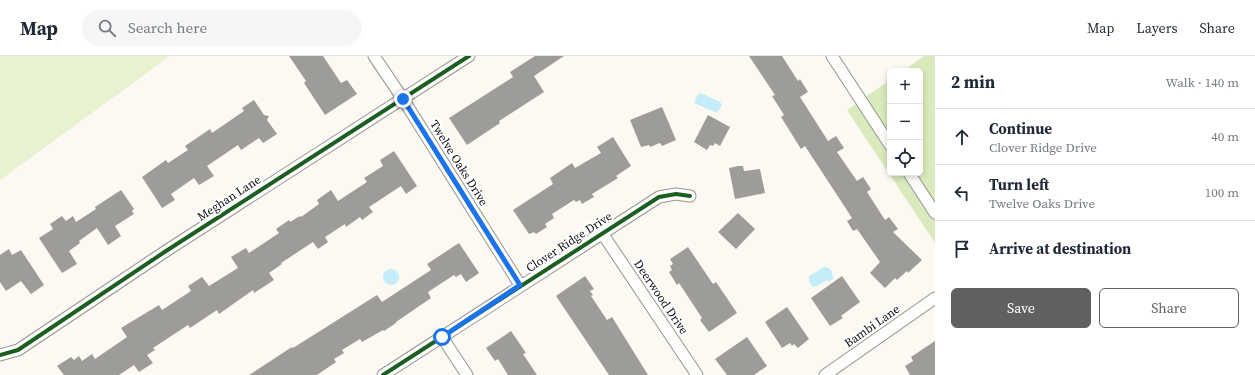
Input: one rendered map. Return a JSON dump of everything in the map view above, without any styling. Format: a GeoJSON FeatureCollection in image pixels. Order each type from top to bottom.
{"type":"FeatureCollection","features":[{"type":"Feature","properties":{"kind":"street","name":"Twelve Oaks Drive"},"geometry":{"type":"LineString","coordinates":[[374,56],[403,99],[520,285]]}},
{"type":"Feature","properties":{"kind":"street","name":"Meghan Lane"},"geometry":{"type":"LineString","coordinates":[[0,355],[18,350],[166,251],[469,56]]}},
{"type":"Feature","properties":{"kind":"street"},"geometry":{"type":"LineString","coordinates":[[832,56],[887,140]]}},
{"type":"Feature","properties":{"kind":"street"},"geometry":{"type":"LineString","coordinates":[[911,176],[935,213]]}},
{"type":"Feature","properties":{"kind":"street","name":"Clover Ridge Drive"},"geometry":{"type":"LineString","coordinates":[[383,375],[520,285],[659,197],[676,194],[690,196]]}},
{"type":"Feature","properties":{"kind":"street","name":"Deerwood Drive"},"geometry":{"type":"LineString","coordinates":[[602,233],[697,375]]}},
{"type":"Feature","properties":{"kind":"street","name":"Bambi Lane"},"geometry":{"type":"LineString","coordinates":[[825,375],[935,298]]}},
{"type":"Feature","properties":{"kind":"street"},"geometry":{"type":"LineString","coordinates":[[442,337],[467,375]]}},
{"type":"Feature","properties":{"kind":"green space"},"geometry":{"type":"Polygon","coordinates":[[[0,56],[170,56],[0,180],[0,56]]]}},
{"type":"Feature","properties":{"kind":"green space"},"geometry":{"type":"Polygon","coordinates":[[[924,56],[935,56],[935,243],[891,176],[923,176],[923,68],[907,68],[924,56]]]}},
{"type":"Feature","properties":{"kind":"green space"},"geometry":{"type":"Polygon","coordinates":[[[887,82],[887,170],[847,110],[887,82]]]}},
{"type":"Feature","properties":{"kind":"water"},"geometry":{"type":"Polygon","coordinates":[[[701,93],[720,102],[722,105],[717,113],[694,103],[698,94],[701,93]]]}},
{"type":"Feature","properties":{"kind":"water"},"geometry":{"type":"Polygon","coordinates":[[[824,267],[829,268],[832,272],[833,279],[828,282],[827,280],[817,286],[812,287],[809,281],[809,276],[824,267]]]}},
{"type":"Feature","properties":{"kind":"water"},"geometry":{"type":"Polygon","coordinates":[[[388,269],[394,269],[399,274],[397,283],[394,285],[388,285],[383,280],[383,274],[388,269]]]}},
{"type":"Feature","properties":{"kind":"building"},"geometry":{"type":"Polygon","coordinates":[[[289,56],[323,56],[341,83],[347,80],[357,94],[325,115],[304,83],[306,81],[289,56]]]}},
{"type":"Feature","properties":{"kind":"building"},"geometry":{"type":"Polygon","coordinates":[[[535,56],[564,56],[534,76],[544,92],[499,121],[500,123],[467,145],[449,118],[513,77],[510,72],[535,56]]]}},
{"type":"Feature","properties":{"kind":"building"},"geometry":{"type":"Polygon","coordinates":[[[749,56],[782,56],[798,81],[800,79],[808,92],[800,97],[828,141],[836,136],[844,148],[837,152],[857,181],[863,177],[871,189],[867,192],[885,220],[889,217],[898,229],[893,232],[922,260],[908,273],[907,271],[897,280],[895,278],[885,288],[870,273],[880,262],[857,229],[853,231],[847,221],[852,218],[805,146],[801,149],[781,117],[784,115],[772,96],[775,95],[749,56]]]}},
{"type":"Feature","properties":{"kind":"building"},"geometry":{"type":"Polygon","coordinates":[[[254,100],[264,115],[269,116],[267,120],[277,134],[263,143],[259,138],[241,150],[238,145],[207,166],[214,176],[199,185],[194,178],[171,194],[175,200],[162,208],[142,177],[166,160],[168,163],[188,150],[185,146],[210,129],[212,133],[244,111],[242,108],[254,100]]]}},
{"type":"Feature","properties":{"kind":"building"},"geometry":{"type":"Polygon","coordinates":[[[662,107],[676,140],[662,146],[660,143],[650,147],[649,145],[641,147],[630,120],[662,107]]]}},
{"type":"Feature","properties":{"kind":"building"},"geometry":{"type":"Polygon","coordinates":[[[708,115],[730,127],[720,146],[715,143],[713,146],[710,145],[707,150],[694,142],[708,115]]]}},
{"type":"Feature","properties":{"kind":"building"},"geometry":{"type":"Polygon","coordinates":[[[613,137],[631,166],[616,176],[618,178],[592,194],[594,197],[582,204],[580,200],[576,202],[574,200],[552,214],[554,218],[545,224],[547,227],[536,234],[534,232],[529,234],[513,210],[553,184],[550,178],[572,163],[575,168],[601,153],[597,147],[613,137]]]}},
{"type":"Feature","properties":{"kind":"building"},"geometry":{"type":"Polygon","coordinates":[[[394,151],[417,186],[406,194],[401,186],[369,207],[373,212],[362,220],[360,217],[346,227],[345,224],[325,237],[328,242],[318,249],[313,242],[281,263],[282,264],[269,273],[274,280],[254,293],[253,290],[219,314],[217,310],[190,328],[188,325],[153,348],[155,350],[147,355],[153,363],[139,372],[134,365],[119,375],[64,375],[57,366],[71,357],[74,360],[79,356],[82,361],[92,354],[95,359],[127,337],[121,328],[159,305],[162,310],[191,291],[188,286],[202,277],[209,286],[238,268],[231,257],[246,248],[249,253],[279,233],[276,229],[289,220],[290,222],[300,216],[301,217],[319,204],[317,200],[331,190],[338,201],[367,182],[364,178],[383,166],[380,160],[394,151]]]}},
{"type":"Feature","properties":{"kind":"building"},"geometry":{"type":"Polygon","coordinates":[[[743,166],[744,171],[760,169],[765,193],[735,199],[729,168],[743,166]]]}},
{"type":"Feature","properties":{"kind":"building"},"geometry":{"type":"Polygon","coordinates":[[[121,190],[134,209],[132,211],[134,214],[115,226],[121,236],[108,245],[97,228],[79,241],[80,243],[69,251],[77,264],[62,273],[39,238],[53,229],[50,224],[62,216],[66,221],[73,216],[76,222],[96,209],[95,207],[121,190]]]}},
{"type":"Feature","properties":{"kind":"building"},"geometry":{"type":"Polygon","coordinates":[[[738,213],[755,229],[736,249],[718,232],[738,213]]]}},
{"type":"Feature","properties":{"kind":"building"},"geometry":{"type":"Polygon","coordinates":[[[459,243],[479,273],[466,282],[461,274],[456,277],[454,275],[428,292],[431,298],[396,323],[362,342],[360,339],[342,350],[344,353],[334,359],[336,362],[317,375],[249,375],[377,295],[382,302],[431,270],[427,264],[459,243]]]}},
{"type":"Feature","properties":{"kind":"building"},"geometry":{"type":"Polygon","coordinates":[[[688,247],[713,284],[716,282],[737,313],[709,332],[700,320],[702,318],[679,283],[677,285],[669,272],[672,270],[670,266],[673,264],[670,259],[688,247]]]}},
{"type":"Feature","properties":{"kind":"building"},"geometry":{"type":"Polygon","coordinates":[[[9,249],[12,255],[21,250],[44,285],[31,294],[21,281],[6,291],[0,282],[0,255],[9,249]]]}},
{"type":"Feature","properties":{"kind":"building"},"geometry":{"type":"Polygon","coordinates":[[[585,276],[594,289],[590,291],[593,295],[591,296],[607,320],[612,317],[648,375],[609,375],[556,296],[585,276]]]}},
{"type":"Feature","properties":{"kind":"building"},"geometry":{"type":"Polygon","coordinates":[[[842,276],[860,302],[841,316],[843,318],[830,326],[811,298],[842,276]]]}},
{"type":"Feature","properties":{"kind":"building"},"geometry":{"type":"Polygon","coordinates":[[[787,307],[809,339],[798,348],[794,344],[792,346],[790,343],[782,348],[765,322],[787,307]]]}},
{"type":"Feature","properties":{"kind":"building"},"geometry":{"type":"Polygon","coordinates":[[[511,331],[526,353],[523,354],[537,375],[508,375],[498,359],[495,361],[486,348],[511,331]]]}},
{"type":"Feature","properties":{"kind":"building"},"geometry":{"type":"Polygon","coordinates":[[[747,337],[767,366],[754,375],[727,375],[715,359],[747,337]]]}},
{"type":"Feature","properties":{"kind":"building"},"geometry":{"type":"Polygon","coordinates":[[[935,341],[935,375],[910,375],[905,366],[913,361],[911,357],[935,341]]]}},
{"type":"Feature","properties":{"kind":"cycle path"},"geometry":{"type":"LineString","coordinates":[[0,355],[18,350],[166,251],[469,56]]}},
{"type":"Feature","properties":{"kind":"cycle path"},"geometry":{"type":"LineString","coordinates":[[383,375],[659,197],[676,194],[690,196]]}},
{"type":"Feature","properties":{"kind":"route"},"geometry":{"type":"LineString","coordinates":[[403,99],[520,285],[442,337]]}}]}
